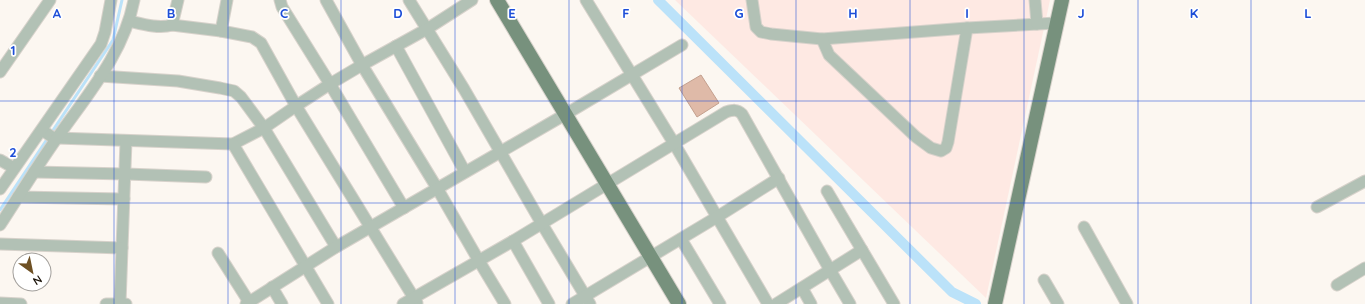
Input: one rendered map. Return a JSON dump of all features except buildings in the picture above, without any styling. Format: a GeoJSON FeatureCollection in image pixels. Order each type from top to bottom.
{"type":"FeatureCollection","features":[{"type":"Feature","properties":{"kind":"main road"},"geometry":{"type":"LineString","coordinates":[[497,0],[680,304]]}},
{"type":"Feature","properties":{"kind":"main road"},"geometry":{"type":"LineString","coordinates":[[996,302],[1062,0]]}},
{"type":"Feature","properties":{"kind":"street"},"geometry":{"type":"LineString","coordinates":[[0,72],[50,0]]}},
{"type":"Feature","properties":{"kind":"street"},"geometry":{"type":"LineString","coordinates":[[0,225],[34,172],[49,135],[108,48],[124,34],[134,0]]}},
{"type":"Feature","properties":{"kind":"street"},"geometry":{"type":"LineString","coordinates":[[172,25],[178,0]]}},
{"type":"Feature","properties":{"kind":"street"},"geometry":{"type":"LineString","coordinates":[[221,31],[227,0]]}},
{"type":"Feature","properties":{"kind":"street"},"geometry":{"type":"LineString","coordinates":[[280,0],[282,7],[404,208]]}},
{"type":"Feature","properties":{"kind":"street"},"geometry":{"type":"LineString","coordinates":[[326,0],[362,65],[437,188],[478,261],[505,304]]}},
{"type":"Feature","properties":{"kind":"street"},"geometry":{"type":"LineString","coordinates":[[409,0],[588,300]]}},
{"type":"Feature","properties":{"kind":"street"},"geometry":{"type":"LineString","coordinates":[[49,135],[126,142],[233,144],[264,128],[330,84],[427,29],[472,0]]}},
{"type":"Feature","properties":{"kind":"street"},"geometry":{"type":"LineString","coordinates":[[586,0],[675,144],[768,304]]}},
{"type":"Feature","properties":{"kind":"street"},"geometry":{"type":"LineString","coordinates":[[752,0],[756,27],[758,30],[771,34],[822,39],[1056,23]]}},
{"type":"Feature","properties":{"kind":"street"},"geometry":{"type":"LineString","coordinates":[[1035,0],[1037,24]]}},
{"type":"Feature","properties":{"kind":"street"},"geometry":{"type":"LineString","coordinates":[[0,189],[14,168],[49,135],[100,76],[108,48],[105,32],[108,1]]}},
{"type":"Feature","properties":{"kind":"street"},"geometry":{"type":"LineString","coordinates":[[129,21],[152,25],[172,25],[221,31],[252,37],[261,43],[296,106],[416,301]]}},
{"type":"Feature","properties":{"kind":"street"},"geometry":{"type":"LineString","coordinates":[[822,39],[829,55],[916,138],[931,148],[942,152],[946,148],[948,142],[967,28]]}},
{"type":"Feature","properties":{"kind":"street"},"geometry":{"type":"LineString","coordinates":[[218,254],[247,303],[336,247],[682,45]]}},
{"type":"Feature","properties":{"kind":"street"},"geometry":{"type":"LineString","coordinates":[[396,46],[465,172]]}},
{"type":"Feature","properties":{"kind":"street"},"geometry":{"type":"LineString","coordinates":[[100,76],[178,81],[234,91],[241,97],[264,128],[336,247]]}},
{"type":"Feature","properties":{"kind":"street"},"geometry":{"type":"LineString","coordinates":[[403,304],[416,301],[478,261],[542,224],[726,112],[737,110],[742,114],[850,304]]}},
{"type":"Feature","properties":{"kind":"street"},"geometry":{"type":"LineString","coordinates":[[120,304],[126,142]]}},
{"type":"Feature","properties":{"kind":"street"},"geometry":{"type":"LineString","coordinates":[[233,144],[328,304]]}},
{"type":"Feature","properties":{"kind":"street"},"geometry":{"type":"LineString","coordinates":[[0,160],[14,168]]}},
{"type":"Feature","properties":{"kind":"street"},"geometry":{"type":"LineString","coordinates":[[34,172],[206,177]]}},
{"type":"Feature","properties":{"kind":"street"},"geometry":{"type":"LineString","coordinates":[[572,304],[588,300],[651,256],[779,178]]}},
{"type":"Feature","properties":{"kind":"street"},"geometry":{"type":"LineString","coordinates":[[1317,207],[1365,181]]}},
{"type":"Feature","properties":{"kind":"street"},"geometry":{"type":"LineString","coordinates":[[827,191],[894,304]]}},
{"type":"Feature","properties":{"kind":"street"},"geometry":{"type":"LineString","coordinates":[[18,197],[124,199]]}},
{"type":"Feature","properties":{"kind":"street"},"geometry":{"type":"LineString","coordinates":[[1084,227],[1127,304]]}},
{"type":"Feature","properties":{"kind":"street"},"geometry":{"type":"LineString","coordinates":[[681,239],[720,304]]}},
{"type":"Feature","properties":{"kind":"street"},"geometry":{"type":"LineString","coordinates":[[513,241],[549,304]]}},
{"type":"Feature","properties":{"kind":"street"},"geometry":{"type":"LineString","coordinates":[[0,244],[122,248]]}},
{"type":"Feature","properties":{"kind":"street"},"geometry":{"type":"LineString","coordinates":[[776,304],[862,250]]}},
{"type":"Feature","properties":{"kind":"street"},"geometry":{"type":"LineString","coordinates":[[1337,285],[1365,268]]}},
{"type":"Feature","properties":{"kind":"street"},"geometry":{"type":"LineString","coordinates":[[1044,280],[1058,304]]}},
{"type":"Feature","properties":{"kind":"street"},"geometry":{"type":"LineString","coordinates":[[272,287],[282,304]]}},
{"type":"Feature","properties":{"kind":"street"},"geometry":{"type":"LineString","coordinates":[[802,288],[811,304]]}},
{"type":"Feature","properties":{"kind":"street"},"geometry":{"type":"LineString","coordinates":[[0,303],[21,304]]}},
{"type":"Feature","properties":{"kind":"street"},"geometry":{"type":"LineString","coordinates":[[106,304],[126,304]]}},
{"type":"Feature","properties":{"kind":"shaded area"},"geometry":{"type":"Polygon","coordinates":[[[675,0],[1050,0],[986,298],[675,0]]]}},
{"type":"Feature","properties":{"kind":"waterway"},"geometry":{"type":"LineString","coordinates":[[0,210],[113,40],[122,0]]}},
{"type":"Feature","properties":{"kind":"waterway"},"geometry":{"type":"LineString","coordinates":[[658,0],[952,292],[976,304]]}}]}
